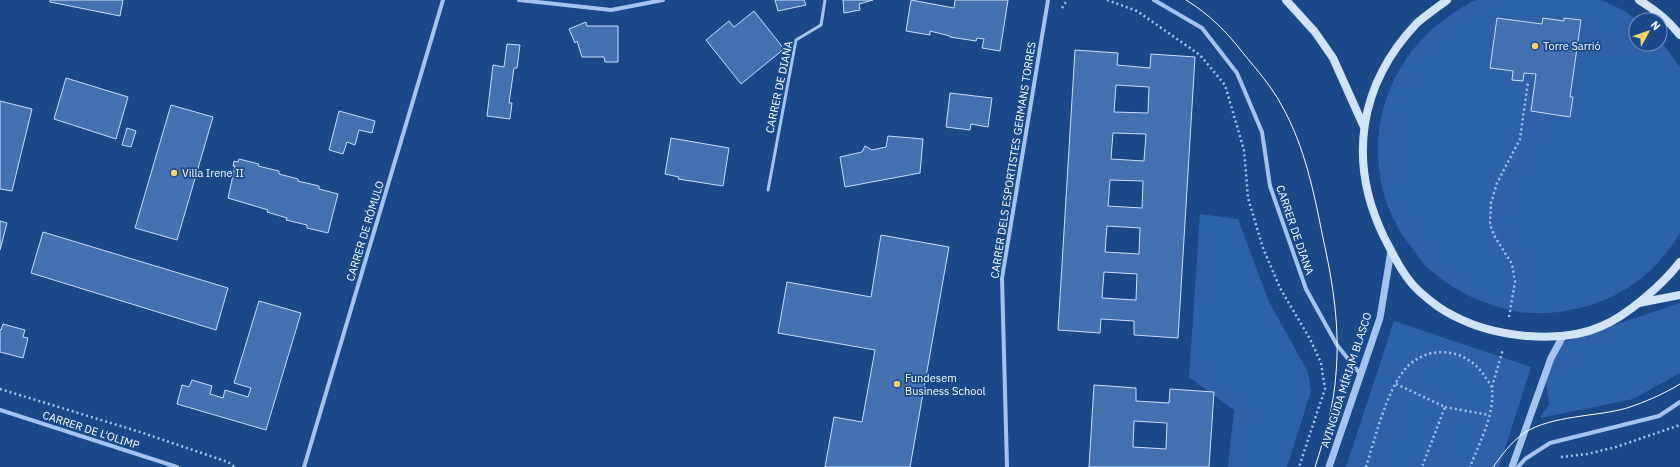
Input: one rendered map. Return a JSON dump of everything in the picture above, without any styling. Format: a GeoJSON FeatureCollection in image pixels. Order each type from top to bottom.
{"type":"FeatureCollection","features":[{"type":"Feature","properties":{"kind":"main road"},"geometry":{"type":"LineString","coordinates":[[1286,0],[1315,32],[1333,58],[1364,128]]}},
{"type":"Feature","properties":{"kind":"main road"},"geometry":{"type":"LineString","coordinates":[[1447,0],[1418,22],[1392,53],[1375,86],[1364,128],[1362,153],[1367,195],[1375,218],[1391,251],[1404,274],[1420,292],[1454,316],[1485,328],[1507,334],[1562,336],[1583,333],[1602,326],[1620,316],[1657,288],[1680,262]]}},
{"type":"Feature","properties":{"kind":"main road"},"geometry":{"type":"LineString","coordinates":[[1639,0],[1672,25],[1680,35]]}},
{"type":"Feature","properties":{"kind":"main road"},"geometry":{"type":"LineString","coordinates":[[1636,304],[1680,295]]}},
{"type":"Feature","properties":{"kind":"street","name":"CARRER DE RÓMULO"},"geometry":{"type":"LineString","coordinates":[[304,467],[443,0]]}},
{"type":"Feature","properties":{"kind":"street"},"geometry":{"type":"LineString","coordinates":[[519,0],[611,10],[663,0]]}},
{"type":"Feature","properties":{"kind":"street","name":"CARRER DELS ESPORTISTES GERMANS TORRES"},"geometry":{"type":"LineString","coordinates":[[1007,467],[1002,278],[1048,0]]}},
{"type":"Feature","properties":{"kind":"street","name":"CARRER DE DIANA"},"geometry":{"type":"LineString","coordinates":[[1154,0],[1202,28],[1237,73],[1262,132],[1270,186],[1306,289],[1337,345],[1361,375]]}},
{"type":"Feature","properties":{"kind":"street","name":"AVINGUDA MÍRIAM BLASCO"},"geometry":{"type":"LineString","coordinates":[[1329,467],[1380,318],[1391,251]]}},
{"type":"Feature","properties":{"kind":"street"},"geometry":{"type":"LineString","coordinates":[[1512,467],[1551,358],[1562,336]]}},
{"type":"Feature","properties":{"kind":"street"},"geometry":{"type":"LineString","coordinates":[[1518,467],[1525,459],[1550,443],[1659,416],[1680,402]]}},
{"type":"Feature","properties":{"kind":"street","name":"CARRER DE L'OLIMP"},"geometry":{"type":"LineString","coordinates":[[0,410],[177,467]]}},
{"type":"Feature","properties":{"kind":"lane","name":"CARRER DE DIANA"},"geometry":{"type":"LineString","coordinates":[[768,190],[796,40],[821,25],[825,0]]}},
{"type":"Feature","properties":{"kind":"path"},"geometry":{"type":"LineString","coordinates":[[1107,0],[1137,11],[1200,55],[1225,85],[1244,150],[1248,198],[1263,248],[1280,288],[1310,339],[1321,363],[1325,389],[1300,467]]}},
{"type":"Feature","properties":{"kind":"path"},"geometry":{"type":"LineString","coordinates":[[1470,467],[1490,415],[1492,387],[1507,334],[1514,282],[1512,264],[1495,237],[1490,225],[1491,203],[1497,183],[1520,139],[1528,82]]}},
{"type":"Feature","properties":{"kind":"path"},"geometry":{"type":"LineString","coordinates":[[1366,467],[1391,392],[1408,367],[1426,354],[1446,351],[1464,356],[1480,369],[1492,387]]}},
{"type":"Feature","properties":{"kind":"path"},"geometry":{"type":"LineString","coordinates":[[1396,384],[1445,407],[1490,415]]}},
{"type":"Feature","properties":{"kind":"path"},"geometry":{"type":"LineString","coordinates":[[0,389],[147,435],[228,462],[235,467]]}},
{"type":"Feature","properties":{"kind":"path"},"geometry":{"type":"LineString","coordinates":[[1422,467],[1445,407]]}},
{"type":"Feature","properties":{"kind":"path"},"geometry":{"type":"LineString","coordinates":[[1558,457],[1587,454],[1616,447],[1680,425]]}},
{"type":"Feature","properties":{"kind":"shaded area"},"geometry":{"type":"Polygon","coordinates":[[[1477,0],[1601,0],[1628,14],[1628,52],[1668,51],[1680,67],[1680,233],[1664,256],[1654,267],[1632,285],[1607,299],[1571,310],[1526,313],[1497,307],[1476,299],[1463,293],[1438,277],[1425,265],[1398,228],[1388,206],[1381,183],[1378,160],[1378,136],[1382,113],[1389,90],[1400,69],[1418,43],[1449,16],[1477,0]]]}},
{"type":"Feature","properties":{"kind":"shaded area"},"geometry":{"type":"Polygon","coordinates":[[[1200,214],[1238,219],[1269,302],[1308,372],[1311,391],[1287,467],[1228,467],[1234,410],[1189,377],[1200,214]]]}},
{"type":"Feature","properties":{"kind":"shaded area"},"geometry":{"type":"Polygon","coordinates":[[[1680,303],[1680,373],[1633,399],[1540,418],[1549,404],[1546,382],[1555,345],[1680,303]]]}},
{"type":"Feature","properties":{"kind":"shaded area"},"geometry":{"type":"Polygon","coordinates":[[[1394,321],[1531,367],[1499,467],[1346,467],[1394,321]]]}},
{"type":"Feature","properties":{"kind":"building"},"geometry":{"type":"Polygon","coordinates":[[[50,0],[123,0],[120,16],[50,2],[50,0]]]}},
{"type":"Feature","properties":{"kind":"building"},"geometry":{"type":"Polygon","coordinates":[[[775,0],[804,0],[806,5],[778,11],[775,0]]]}},
{"type":"Feature","properties":{"kind":"building"},"geometry":{"type":"Polygon","coordinates":[[[843,0],[873,0],[859,4],[860,10],[844,13],[843,0]]]}},
{"type":"Feature","properties":{"kind":"building"},"geometry":{"type":"Polygon","coordinates":[[[911,0],[954,8],[955,0],[1008,0],[1000,51],[982,48],[984,39],[977,38],[976,41],[950,37],[930,31],[930,35],[906,31],[911,0]]]}},
{"type":"Feature","properties":{"kind":"building"},"geometry":{"type":"Polygon","coordinates":[[[754,11],[784,49],[741,84],[706,40],[729,21],[734,27],[754,11]]]}},
{"type":"Feature","properties":{"kind":"building","name":"Torre Sarrió"},"geometry":{"type":"Polygon","coordinates":[[[1497,18],[1542,24],[1543,18],[1564,21],[1564,18],[1581,20],[1570,97],[1573,97],[1570,117],[1531,111],[1536,74],[1524,73],[1523,81],[1512,80],[1513,71],[1490,68],[1497,18]]]}},
{"type":"Feature","properties":{"kind":"building"},"geometry":{"type":"Polygon","coordinates":[[[586,22],[587,26],[618,26],[618,62],[605,62],[604,57],[582,57],[577,41],[575,43],[569,29],[586,22]]]}},
{"type":"Feature","properties":{"kind":"building"},"geometry":{"type":"Polygon","coordinates":[[[507,44],[520,45],[517,68],[514,68],[509,103],[512,103],[510,119],[487,116],[493,65],[504,67],[507,44]]]}},
{"type":"Feature","properties":{"kind":"building"},"geometry":{"type":"Polygon","coordinates":[[[1075,50],[1118,53],[1117,65],[1150,68],[1151,54],[1195,57],[1178,338],[1134,335],[1134,321],[1101,319],[1100,333],[1058,330],[1075,50]],[[1116,85],[1114,112],[1148,113],[1149,87],[1116,85]],[[1113,133],[1111,159],[1144,161],[1146,134],[1113,133]],[[1110,180],[1108,206],[1142,208],[1143,181],[1110,180]],[[1107,226],[1105,252],[1139,254],[1140,228],[1107,226]],[[1104,272],[1102,298],[1136,300],[1137,274],[1104,272]]]}},
{"type":"Feature","properties":{"kind":"building"},"geometry":{"type":"Polygon","coordinates":[[[66,78],[128,97],[116,139],[54,119],[66,78]]]}},
{"type":"Feature","properties":{"kind":"building"},"geometry":{"type":"Polygon","coordinates":[[[950,93],[992,98],[988,127],[971,124],[970,130],[946,127],[950,93]]]}},
{"type":"Feature","properties":{"kind":"building"},"geometry":{"type":"Polygon","coordinates":[[[0,101],[32,109],[12,191],[0,189],[0,101]]]}},
{"type":"Feature","properties":{"kind":"building","name":"Villa Irene II"},"geometry":{"type":"Polygon","coordinates":[[[171,105],[213,117],[177,240],[135,228],[171,105]]]}},
{"type":"Feature","properties":{"kind":"building"},"geometry":{"type":"Polygon","coordinates":[[[339,111],[375,121],[372,133],[359,130],[355,145],[347,142],[343,154],[329,150],[339,111]]]}},
{"type":"Feature","properties":{"kind":"building"},"geometry":{"type":"Polygon","coordinates":[[[127,128],[136,131],[131,147],[122,145],[127,128]]]}},
{"type":"Feature","properties":{"kind":"building"},"geometry":{"type":"Polygon","coordinates":[[[888,136],[923,139],[920,173],[845,187],[840,157],[862,152],[865,146],[872,150],[886,147],[888,136]]]}},
{"type":"Feature","properties":{"kind":"building"},"geometry":{"type":"Polygon","coordinates":[[[671,138],[729,148],[723,186],[678,179],[679,177],[665,174],[671,138]]]}},
{"type":"Feature","properties":{"kind":"building"},"geometry":{"type":"Polygon","coordinates":[[[239,159],[259,164],[258,166],[279,171],[279,174],[298,179],[298,181],[319,186],[319,189],[338,194],[328,233],[307,228],[307,225],[286,220],[287,218],[267,212],[268,210],[228,198],[235,166],[233,166],[234,161],[238,162],[239,159]]]}},
{"type":"Feature","properties":{"kind":"building"},"geometry":{"type":"Polygon","coordinates":[[[0,221],[7,223],[0,250],[0,221]]]}},
{"type":"Feature","properties":{"kind":"building"},"geometry":{"type":"Polygon","coordinates":[[[43,232],[228,288],[216,330],[31,273],[43,232]]]}},
{"type":"Feature","properties":{"kind":"building","name":"Fundesem Business School"},"geometry":{"type":"Polygon","coordinates":[[[881,235],[949,247],[910,467],[825,467],[834,417],[862,422],[875,350],[778,333],[787,282],[871,297],[881,235]]]}},
{"type":"Feature","properties":{"kind":"building"},"geometry":{"type":"Polygon","coordinates":[[[259,301],[301,313],[266,430],[177,404],[182,385],[189,387],[192,380],[212,386],[210,394],[223,398],[225,390],[248,397],[251,388],[234,383],[259,301]]]}},
{"type":"Feature","properties":{"kind":"building"},"geometry":{"type":"Polygon","coordinates":[[[3,324],[25,330],[23,337],[28,338],[23,358],[0,352],[0,329],[1,330],[3,324]]]}},
{"type":"Feature","properties":{"kind":"building"},"geometry":{"type":"Polygon","coordinates":[[[1094,385],[1136,388],[1136,401],[1169,403],[1170,389],[1214,392],[1209,467],[1089,467],[1094,385]],[[1134,421],[1133,447],[1166,449],[1167,423],[1134,421]]]}},
{"type":"Feature","properties":{"kind":"tram line"},"geometry":{"type":"LineString","coordinates":[[1186,0],[1210,17],[1224,31],[1269,85],[1290,122],[1308,170],[1330,272],[1335,306],[1337,339],[1335,385],[1331,409],[1326,432],[1315,467]]}},
{"type":"Feature","properties":{"kind":"tram line"},"geometry":{"type":"LineString","coordinates":[[1493,467],[1515,440],[1535,427],[1561,420],[1627,408],[1654,398],[1680,384]]}},
{"type":"Feature","properties":{"kind":"place","name":"Torre Sarrió"},"geometry":{"type":"Point","coordinates":[1535,46]}},
{"type":"Feature","properties":{"kind":"place","name":"Villa Irene II"},"geometry":{"type":"Point","coordinates":[174,173]}},
{"type":"Feature","properties":{"kind":"place","name":"Fundesem Business School"},"geometry":{"type":"Point","coordinates":[897,384]}}]}
